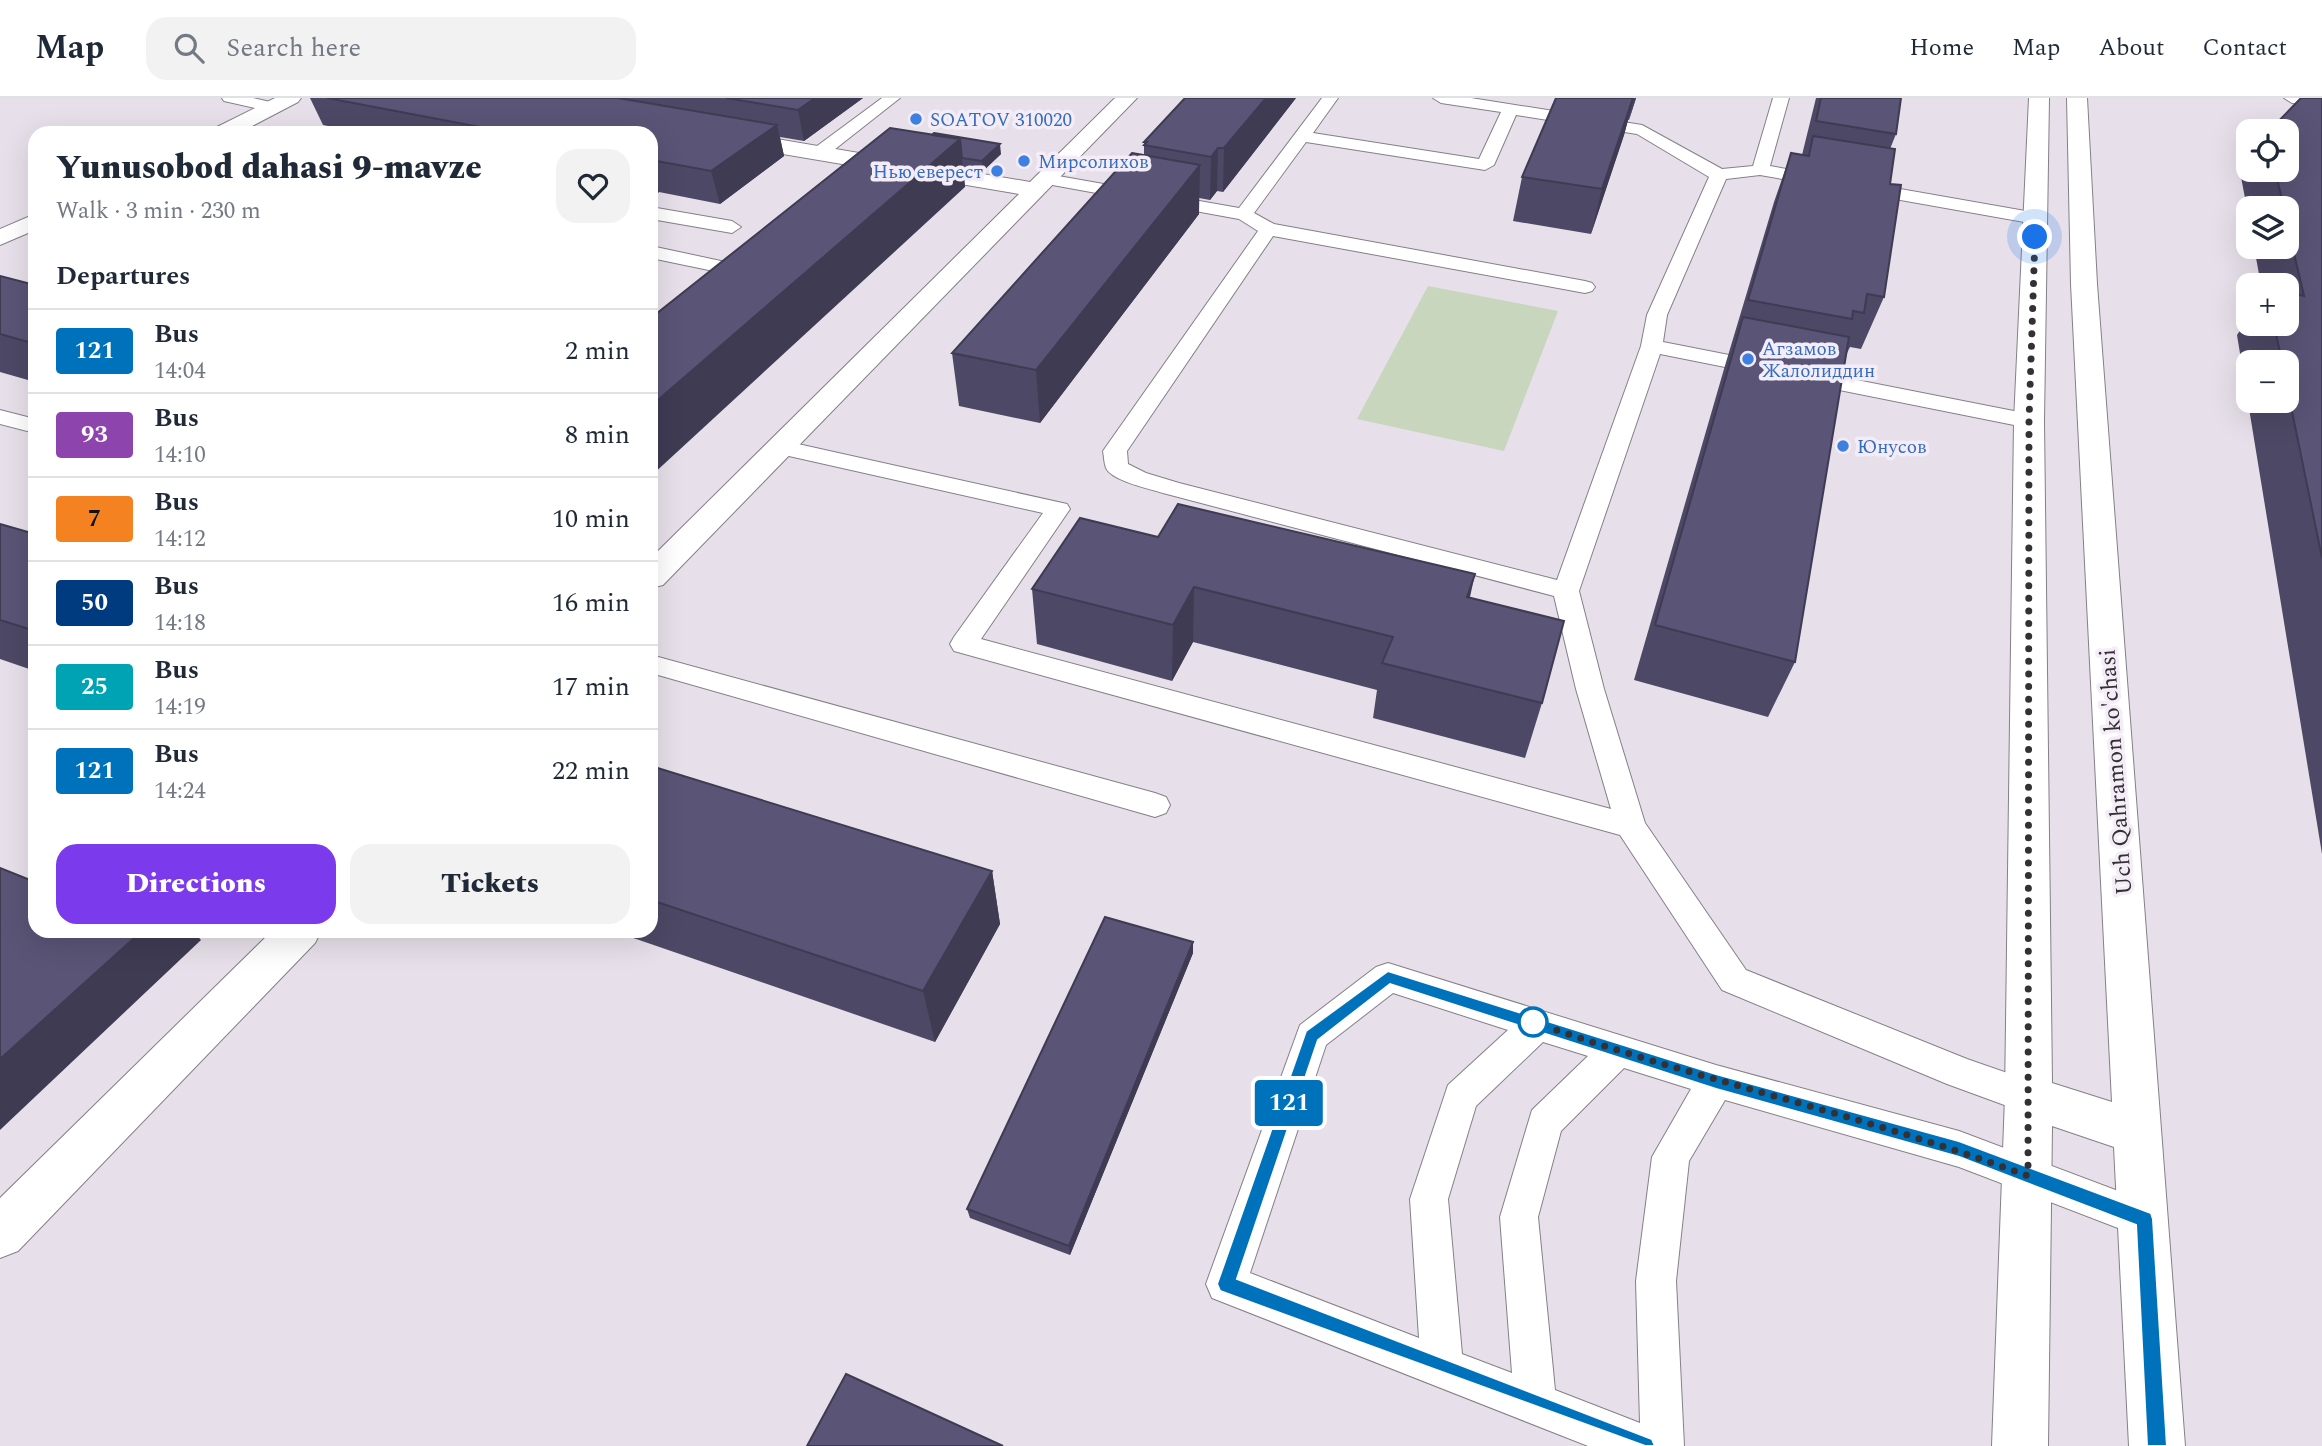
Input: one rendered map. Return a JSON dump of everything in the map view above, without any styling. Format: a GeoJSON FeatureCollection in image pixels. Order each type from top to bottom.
{"type":"FeatureCollection","features":[{"type":"Feature","properties":{"kind":"main road"},"geometry":{"type":"LineString","coordinates":[[658,570],[1127,98]]}},
{"type":"Feature","properties":{"kind":"main road"},"geometry":{"type":"LineString","coordinates":[[2020,1446],[2029,1097],[2029,421],[2039,98]]}},
{"type":"Feature","properties":{"kind":"main road","name":"Uch Qahramon ko'chasi"},"geometry":{"type":"LineString","coordinates":[[2077,98],[2084,284],[2157,1446]]}},
{"type":"Feature","properties":{"kind":"main road"},"geometry":{"type":"LineString","coordinates":[[237,126],[282,103]]}},
{"type":"Feature","properties":{"kind":"main road"},"geometry":{"type":"LineString","coordinates":[[712,134],[862,160],[1042,184]]}},
{"type":"Feature","properties":{"kind":"main road"},"geometry":{"type":"LineString","coordinates":[[0,238],[28,224]]}},
{"type":"Feature","properties":{"kind":"main road"},"geometry":{"type":"LineString","coordinates":[[0,1233],[293,938]]}},
{"type":"Feature","properties":{"kind":"main road"},"geometry":{"type":"LineString","coordinates":[[2029,1097],[2138,1133]]}},
{"type":"Feature","properties":{"kind":"lane"},"geometry":{"type":"LineString","coordinates":[[230,98],[282,103]]}},
{"type":"Feature","properties":{"kind":"lane"},"geometry":{"type":"LineString","coordinates":[[819,153],[892,98]]}},
{"type":"Feature","properties":{"kind":"lane"},"geometry":{"type":"LineString","coordinates":[[1244,214],[1330,98]]}},
{"type":"Feature","properties":{"kind":"lane"},"geometry":{"type":"LineString","coordinates":[[1441,98],[1642,130],[1718,175],[1760,170],[2035,218]]}},
{"type":"Feature","properties":{"kind":"lane"},"geometry":{"type":"LineString","coordinates":[[1760,170],[1781,98]]}},
{"type":"Feature","properties":{"kind":"lane"},"geometry":{"type":"LineString","coordinates":[[2292,98],[2322,102]]}},
{"type":"Feature","properties":{"kind":"lane"},"geometry":{"type":"LineString","coordinates":[[1302,136],[1485,165],[1511,108]]}},
{"type":"Feature","properties":{"kind":"lane"},"geometry":{"type":"LineString","coordinates":[[842,177],[862,160]]}},
{"type":"Feature","properties":{"kind":"lane"},"geometry":{"type":"LineString","coordinates":[[1718,175],[1657,315],[1652,346],[1566,592],[1590,689],[1631,827],[1734,980],[1959,1073],[2029,1097]]}},
{"type":"Feature","properties":{"kind":"lane"},"geometry":{"type":"LineString","coordinates":[[1042,184],[1244,214],[1268,229],[1585,287]]}},
{"type":"Feature","properties":{"kind":"lane"},"geometry":{"type":"LineString","coordinates":[[658,214],[732,227]]}},
{"type":"Feature","properties":{"kind":"lane"},"geometry":{"type":"LineString","coordinates":[[1268,229],[1115,451],[1117,467],[1138,478],[1171,488],[1566,592]]}},
{"type":"Feature","properties":{"kind":"lane"},"geometry":{"type":"LineString","coordinates":[[658,253],[733,263],[709,283]]}},
{"type":"Feature","properties":{"kind":"lane"},"geometry":{"type":"LineString","coordinates":[[1652,346],[2029,421]]}},
{"type":"Feature","properties":{"kind":"lane"},"geometry":{"type":"LineString","coordinates":[[0,417],[28,424]]}},
{"type":"Feature","properties":{"kind":"lane"},"geometry":{"type":"LineString","coordinates":[[780,447],[1058,509],[964,644],[1631,827]]}},
{"type":"Feature","properties":{"kind":"lane"},"geometry":{"type":"LineString","coordinates":[[658,666],[1155,805]]}},
{"type":"Feature","properties":{"kind":"lane"},"geometry":{"type":"LineString","coordinates":[[1644,1446],[1226,1284],[1312,1036],[1388,977],[1716,1081],[1959,1149],[2144,1219]]}},
{"type":"Feature","properties":{"kind":"lane"},"geometry":{"type":"LineString","coordinates":[[1442,1367],[1429,1199],[1461,1097],[1538,1024]]}},
{"type":"Feature","properties":{"kind":"lane"},"geometry":{"type":"LineString","coordinates":[[1535,1402],[1519,1217],[1545,1122],[1619,1049]]}},
{"type":"Feature","properties":{"kind":"lane"},"geometry":{"type":"LineString","coordinates":[[1662,1446],[1656,1281],[1671,1157],[1716,1081]]}},
{"type":"Feature","properties":{"kind":"green space"},"geometry":{"type":"Polygon","coordinates":[[[1428,286],[1558,311],[1504,451],[1357,419],[1428,286]]]}},
{"type":"Feature","properties":{"kind":"building"},"geometry":{"type":"Polygon","coordinates":[[[327,98],[618,98],[777,125],[711,171],[658,161],[658,126],[474,126],[327,98]]]}},
{"type":"Feature","properties":{"kind":"building"},"geometry":{"type":"Polygon","coordinates":[[[726,98],[815,98],[798,110],[726,98]]]}},
{"type":"Feature","properties":{"kind":"building"},"geometry":{"type":"Polygon","coordinates":[[[1185,98],[1266,98],[1224,148],[1218,148],[1211,157],[1144,145],[1185,98]]]}},
{"type":"Feature","properties":{"kind":"building"},"geometry":{"type":"Polygon","coordinates":[[[1556,98],[1633,98],[1602,189],[1522,177],[1556,98]]]}},
{"type":"Feature","properties":{"kind":"building"},"geometry":{"type":"Polygon","coordinates":[[[1821,98],[1901,98],[1896,134],[1816,121],[1821,98]]]}},
{"type":"Feature","properties":{"kind":"building"},"geometry":{"type":"Polygon","coordinates":[[[2301,98],[2322,98],[2322,558],[2292,413],[2299,413],[2299,350],[2279,350],[2277,336],[2299,336],[2299,295],[2304,296],[2295,259],[2299,259],[2299,196],[2281,196],[2278,182],[2299,182],[2299,119],[2281,119],[2301,98]]]}},
{"type":"Feature","properties":{"kind":"building"},"geometry":{"type":"Polygon","coordinates":[[[890,128],[960,139],[658,400],[658,312],[890,128]]]}},
{"type":"Feature","properties":{"kind":"building"},"geometry":{"type":"Polygon","coordinates":[[[934,133],[1000,144],[982,161],[962,158],[960,139],[932,135],[934,133]]]}},
{"type":"Feature","properties":{"kind":"building"},"geometry":{"type":"Polygon","coordinates":[[[1813,136],[1895,149],[1890,184],[1901,185],[1884,297],[1867,294],[1864,313],[1853,311],[1852,319],[1748,300],[1791,153],[1809,156],[1813,136]]]}},
{"type":"Feature","properties":{"kind":"building"},"geometry":{"type":"Polygon","coordinates":[[[1132,153],[1200,165],[1036,370],[952,353],[1132,153]]]}},
{"type":"Feature","properties":{"kind":"building"},"geometry":{"type":"Polygon","coordinates":[[[0,276],[28,283],[28,342],[0,334],[0,276]]]}},
{"type":"Feature","properties":{"kind":"building"},"geometry":{"type":"Polygon","coordinates":[[[1743,317],[1849,337],[1795,662],[1655,625],[1743,317]]]}},
{"type":"Feature","properties":{"kind":"building"},"geometry":{"type":"Polygon","coordinates":[[[1178,504],[1475,574],[1467,597],[1564,621],[1542,703],[1382,663],[1393,637],[1194,587],[1173,625],[1032,589],[1080,518],[1158,537],[1178,504]]]}},
{"type":"Feature","properties":{"kind":"building"},"geometry":{"type":"Polygon","coordinates":[[[0,524],[28,532],[28,629],[0,620],[0,524]]]}},
{"type":"Feature","properties":{"kind":"building"},"geometry":{"type":"Polygon","coordinates":[[[658,768],[992,871],[923,991],[658,902],[658,768]]]}},
{"type":"Feature","properties":{"kind":"building"},"geometry":{"type":"Polygon","coordinates":[[[0,868],[28,879],[28,938],[134,938],[0,1059],[0,868]]]}},
{"type":"Feature","properties":{"kind":"building"},"geometry":{"type":"Polygon","coordinates":[[[1105,917],[1193,942],[1069,1246],[967,1209],[1105,917]]]}},
{"type":"Feature","properties":{"kind":"building"},"geometry":{"type":"Polygon","coordinates":[[[846,1374],[1003,1446],[807,1446],[846,1374]]]}},
{"type":"Feature","properties":{"kind":"bus line","name":"121"},"geometry":{"type":"LineString","coordinates":[[1645,1446],[1226,1284],[1312,1036],[1388,977],[1716,1081],[1959,1149],[2144,1219],[2157,1446]]}},
{"type":"Feature","properties":{"kind":"place","name":"SOATOV 310020"},"geometry":{"type":"Point","coordinates":[916,119]}},
{"type":"Feature","properties":{"kind":"place","name":"Мирсолихов"},"geometry":{"type":"Point","coordinates":[1024,161]}},
{"type":"Feature","properties":{"kind":"place","name":"Нью еверест"},"geometry":{"type":"Point","coordinates":[997,171]}},
{"type":"Feature","properties":{"kind":"place","name":"Агзамов Жалолиддин"},"geometry":{"type":"Point","coordinates":[1748,359]}},
{"type":"Feature","properties":{"kind":"place","name":"Юнусов"},"geometry":{"type":"Point","coordinates":[1843,446]}},
{"type":"Feature","properties":{"kind":"route"},"geometry":{"type":"LineString","coordinates":[[1533,1022],[1716,1081],[1959,1149],[2028,1176],[2029,421],[2035,237]]}}]}
